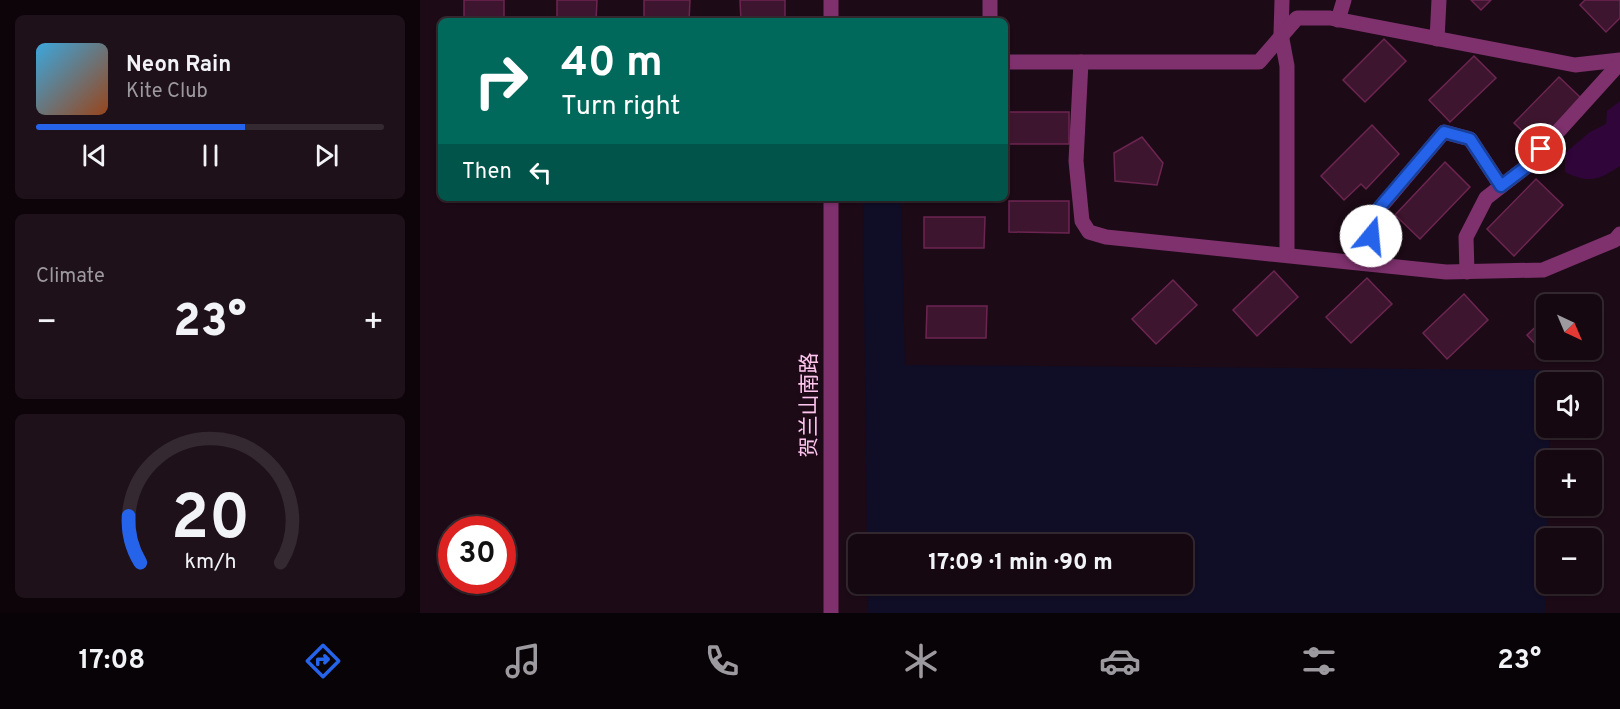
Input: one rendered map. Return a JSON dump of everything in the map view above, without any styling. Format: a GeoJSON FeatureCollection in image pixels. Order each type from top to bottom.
{"type":"FeatureCollection","features":[{"type":"Feature","properties":{"kind":"street"},"geometry":{"type":"LineString","coordinates":[[831,0],[831,18]]}},
{"type":"Feature","properties":{"kind":"street"},"geometry":{"type":"LineString","coordinates":[[990,0],[990,18]]}},
{"type":"Feature","properties":{"kind":"street"},"geometry":{"type":"LineString","coordinates":[[1282,0],[1281,34],[1287,66],[1287,254]]}},
{"type":"Feature","properties":{"kind":"street"},"geometry":{"type":"LineString","coordinates":[[1338,20],[1344,0]]}},
{"type":"Feature","properties":{"kind":"street"},"geometry":{"type":"LineString","coordinates":[[1437,39],[1439,0]]}},
{"type":"Feature","properties":{"kind":"street"},"geometry":{"type":"LineString","coordinates":[[1008,62],[1259,62],[1297,18],[1338,20],[1575,65],[1620,62]]}},
{"type":"Feature","properties":{"kind":"street"},"geometry":{"type":"LineString","coordinates":[[1081,62],[1076,161],[1082,221],[1089,232],[1106,237],[1446,272],[1543,270],[1615,240],[1620,234]]}},
{"type":"Feature","properties":{"kind":"street"},"geometry":{"type":"LineString","coordinates":[[1467,272],[1466,237],[1486,198],[1526,167],[1620,62]]}},
{"type":"Feature","properties":{"kind":"street"},"geometry":{"type":"LineString","coordinates":[[1374,264],[1371,236],[1374,214],[1444,132],[1470,139],[1501,186]]}},
{"type":"Feature","properties":{"kind":"street","name":"贺兰山南路"},"geometry":{"type":"LineString","coordinates":[[831,201],[831,613]]}},
{"type":"Feature","properties":{"kind":"shaded area"},"geometry":{"type":"Polygon","coordinates":[[[1620,101],[1620,166],[1594,179],[1581,178],[1565,172],[1565,153],[1590,132],[1606,124],[1607,111],[1620,101]]]}},
{"type":"Feature","properties":{"kind":"shaded area"},"geometry":{"type":"Polygon","coordinates":[[[863,201],[901,201],[905,365],[1552,370],[1552,372],[1536,372],[1536,438],[1550,438],[1549,450],[1536,450],[1536,516],[1548,516],[1547,528],[1536,528],[1536,594],[1546,594],[1545,613],[868,613],[867,594],[1193,594],[1193,534],[867,534],[863,201]]]}},
{"type":"Feature","properties":{"kind":"building"},"geometry":{"type":"Polygon","coordinates":[[[464,0],[504,0],[504,18],[464,18],[464,0]]]}},
{"type":"Feature","properties":{"kind":"building"},"geometry":{"type":"Polygon","coordinates":[[[557,0],[597,0],[596,18],[557,18],[557,0]]]}},
{"type":"Feature","properties":{"kind":"building"},"geometry":{"type":"Polygon","coordinates":[[[644,0],[690,0],[689,18],[644,18],[644,0]]]}},
{"type":"Feature","properties":{"kind":"building"},"geometry":{"type":"Polygon","coordinates":[[[740,0],[785,0],[785,18],[741,18],[740,0]]]}},
{"type":"Feature","properties":{"kind":"building"},"geometry":{"type":"Polygon","coordinates":[[[1471,0],[1491,0],[1481,10],[1471,0]]]}},
{"type":"Feature","properties":{"kind":"building"},"geometry":{"type":"Polygon","coordinates":[[[1585,0],[1620,0],[1620,18],[1606,32],[1580,5],[1585,0]]]}},
{"type":"Feature","properties":{"kind":"building"},"geometry":{"type":"Polygon","coordinates":[[[1384,39],[1406,61],[1365,102],[1343,80],[1384,39]]]}},
{"type":"Feature","properties":{"kind":"building"},"geometry":{"type":"Polygon","coordinates":[[[1474,56],[1496,78],[1450,122],[1429,100],[1474,56]]]}},
{"type":"Feature","properties":{"kind":"building"},"geometry":{"type":"Polygon","coordinates":[[[1559,77],[1581,98],[1536,144],[1514,123],[1559,77]]]}},
{"type":"Feature","properties":{"kind":"building"},"geometry":{"type":"Polygon","coordinates":[[[1009,112],[1069,112],[1069,144],[1008,144],[1009,112]]]}},
{"type":"Feature","properties":{"kind":"building"},"geometry":{"type":"Polygon","coordinates":[[[1372,125],[1399,154],[1366,189],[1361,184],[1344,200],[1321,176],[1372,125]]]}},
{"type":"Feature","properties":{"kind":"building"},"geometry":{"type":"Polygon","coordinates":[[[1142,137],[1163,163],[1157,185],[1115,181],[1114,153],[1142,137]]]}},
{"type":"Feature","properties":{"kind":"building"},"geometry":{"type":"Polygon","coordinates":[[[1445,162],[1470,187],[1420,239],[1395,215],[1445,162]]]}},
{"type":"Feature","properties":{"kind":"building"},"geometry":{"type":"Polygon","coordinates":[[[1536,179],[1563,205],[1514,256],[1487,229],[1536,179]]]}},
{"type":"Feature","properties":{"kind":"building"},"geometry":{"type":"Polygon","coordinates":[[[1009,201],[1069,201],[1069,233],[1009,232],[1009,201]]]}},
{"type":"Feature","properties":{"kind":"building"},"geometry":{"type":"Polygon","coordinates":[[[924,217],[985,217],[984,248],[924,248],[924,217]]]}},
{"type":"Feature","properties":{"kind":"building"},"geometry":{"type":"Polygon","coordinates":[[[1274,271],[1298,297],[1257,336],[1233,310],[1274,271]]]}},
{"type":"Feature","properties":{"kind":"building"},"geometry":{"type":"Polygon","coordinates":[[[1367,278],[1392,304],[1351,343],[1326,317],[1367,278]]]}},
{"type":"Feature","properties":{"kind":"building"},"geometry":{"type":"Polygon","coordinates":[[[1173,280],[1197,305],[1156,344],[1132,319],[1173,280]]]}},
{"type":"Feature","properties":{"kind":"building"},"geometry":{"type":"Polygon","coordinates":[[[1464,294],[1488,320],[1447,359],[1423,333],[1464,294]]]}},
{"type":"Feature","properties":{"kind":"building"},"geometry":{"type":"Polygon","coordinates":[[[927,306],[987,306],[986,338],[926,338],[927,306]]]}},
{"type":"Feature","properties":{"kind":"building"},"geometry":{"type":"Polygon","coordinates":[[[1536,326],[1536,345],[1527,335],[1536,326]]]}},
{"type":"Feature","properties":{"kind":"route"},"geometry":{"type":"LineString","coordinates":[[1371,236],[1374,214],[1444,132],[1470,139],[1501,186],[1526,167],[1541,149]]}}]}
